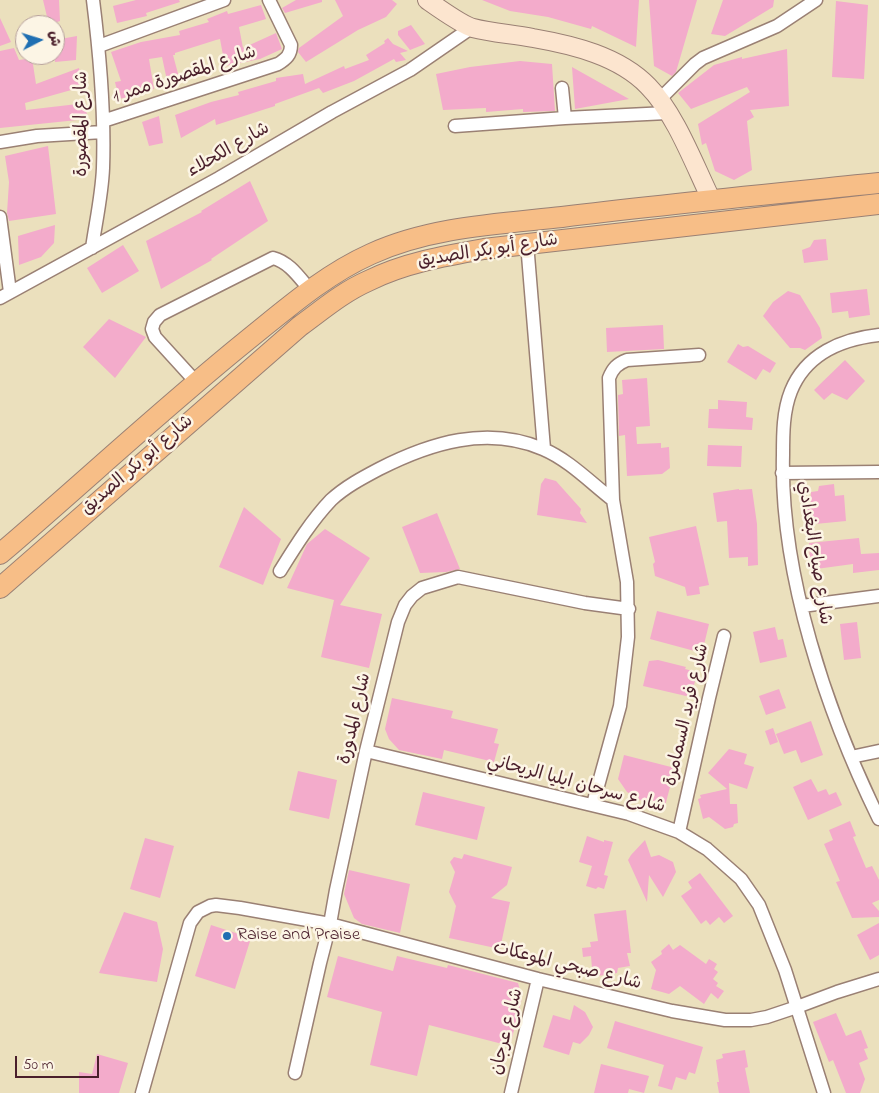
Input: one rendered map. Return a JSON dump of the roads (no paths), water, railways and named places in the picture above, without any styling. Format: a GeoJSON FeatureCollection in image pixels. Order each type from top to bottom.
{"type":"FeatureCollection","features":[{"type":"Feature","properties":{"kind":"main road","name":"شارع أبو بكر الصديق"},"geometry":{"type":"LineString","coordinates":[[0,554],[196,382],[310,290],[340,270],[372,254],[424,237],[462,229],[711,199],[879,183]]}},
{"type":"Feature","properties":{"kind":"main road"},"geometry":{"type":"LineString","coordinates":[[804,191],[808,192],[813,199],[813,207],[807,213]]}},
{"type":"Feature","properties":{"kind":"main road","name":"شارع أبو بكر الصديق"},"geometry":{"type":"LineString","coordinates":[[0,588],[300,326],[366,281],[419,262],[459,253],[879,204]]}},
{"type":"Feature","properties":{"kind":"street","name":"شارع المقصورة"},"geometry":{"type":"LineString","coordinates":[[92,248],[102,170],[103,127],[99,46],[93,0]]}},
{"type":"Feature","properties":{"kind":"street"},"geometry":{"type":"LineString","coordinates":[[99,46],[224,0]]}},
{"type":"Feature","properties":{"kind":"street","name":"شارع المقصورة ممر 1"},"geometry":{"type":"LineString","coordinates":[[0,142],[103,127],[278,64],[289,55],[291,45],[269,0]]}},
{"type":"Feature","properties":{"kind":"street"},"geometry":{"type":"LineString","coordinates":[[427,0],[471,28],[532,37],[592,53],[628,71],[647,85],[663,106],[711,199]]}},
{"type":"Feature","properties":{"kind":"street"},"geometry":{"type":"LineString","coordinates":[[455,126],[565,118],[663,106],[695,64],[703,58],[777,26],[816,0]]}},
{"type":"Feature","properties":{"kind":"street","name":"شارع الكحلاء"},"geometry":{"type":"LineString","coordinates":[[5,295],[410,70],[471,28]]}},
{"type":"Feature","properties":{"kind":"street"},"geometry":{"type":"LineString","coordinates":[[562,88],[565,118]]}},
{"type":"Feature","properties":{"kind":"street"},"geometry":{"type":"LineString","coordinates":[[0,217],[5,295]]}},
{"type":"Feature","properties":{"kind":"street"},"geometry":{"type":"LineString","coordinates":[[527,244],[544,449]]}},
{"type":"Feature","properties":{"kind":"street"},"geometry":{"type":"LineString","coordinates":[[196,382],[155,337],[152,329],[154,322],[160,315],[273,258],[288,265],[310,290]]}},
{"type":"Feature","properties":{"kind":"street","name":"شارع صياح البغدادي"},"geometry":{"type":"LineString","coordinates":[[879,335],[857,338],[833,346],[811,363],[801,374],[791,391],[786,409],[783,430],[782,473],[791,553],[802,606],[821,676],[851,757],[879,819]]}},
{"type":"Feature","properties":{"kind":"street"},"geometry":{"type":"LineString","coordinates":[[593,804],[620,706],[628,637],[629,609],[626,567],[613,500],[612,430],[608,384],[614,368],[627,360],[699,355]]}},
{"type":"Feature","properties":{"kind":"street"},"geometry":{"type":"LineString","coordinates":[[280,571],[298,543],[332,500],[349,486],[395,461],[459,439],[484,437],[513,440],[544,449],[570,465],[613,500]]}},
{"type":"Feature","properties":{"kind":"street"},"geometry":{"type":"LineString","coordinates":[[782,473],[879,472]]}},
{"type":"Feature","properties":{"kind":"street","name":"شارع المدورة"},"geometry":{"type":"LineString","coordinates":[[295,1073],[330,924],[366,751],[398,622],[405,605],[422,588],[458,577],[585,603],[629,609]]}},
{"type":"Feature","properties":{"kind":"street"},"geometry":{"type":"LineString","coordinates":[[802,606],[879,596]]}},
{"type":"Feature","properties":{"kind":"street","name":"شارع فريد السمامرة"},"geometry":{"type":"LineString","coordinates":[[680,832],[724,636]]}},
{"type":"Feature","properties":{"kind":"street","name":"شارع سرحان ايليا الريحاني"},"geometry":{"type":"LineString","coordinates":[[366,751],[593,804],[655,822],[680,832],[707,849],[741,879],[759,905],[777,946],[824,1093]]}},
{"type":"Feature","properties":{"kind":"street"},"geometry":{"type":"LineString","coordinates":[[851,757],[879,751]]}},
{"type":"Feature","properties":{"kind":"street","name":"شارع صبحي الموعكات"},"geometry":{"type":"LineString","coordinates":[[142,1093],[190,923],[198,912],[216,905],[330,924],[538,979],[672,1011],[725,1020],[751,1020],[766,1017],[879,979]]}},
{"type":"Feature","properties":{"kind":"street","name":"شارع عرجان"},"geometry":{"type":"LineString","coordinates":[[515,1092],[538,979]]}},
{"type":"Feature","properties":{"kind":"place","name":"Raise and Praise"},"geometry":{"type":"Point","coordinates":[227,936]}}]}
